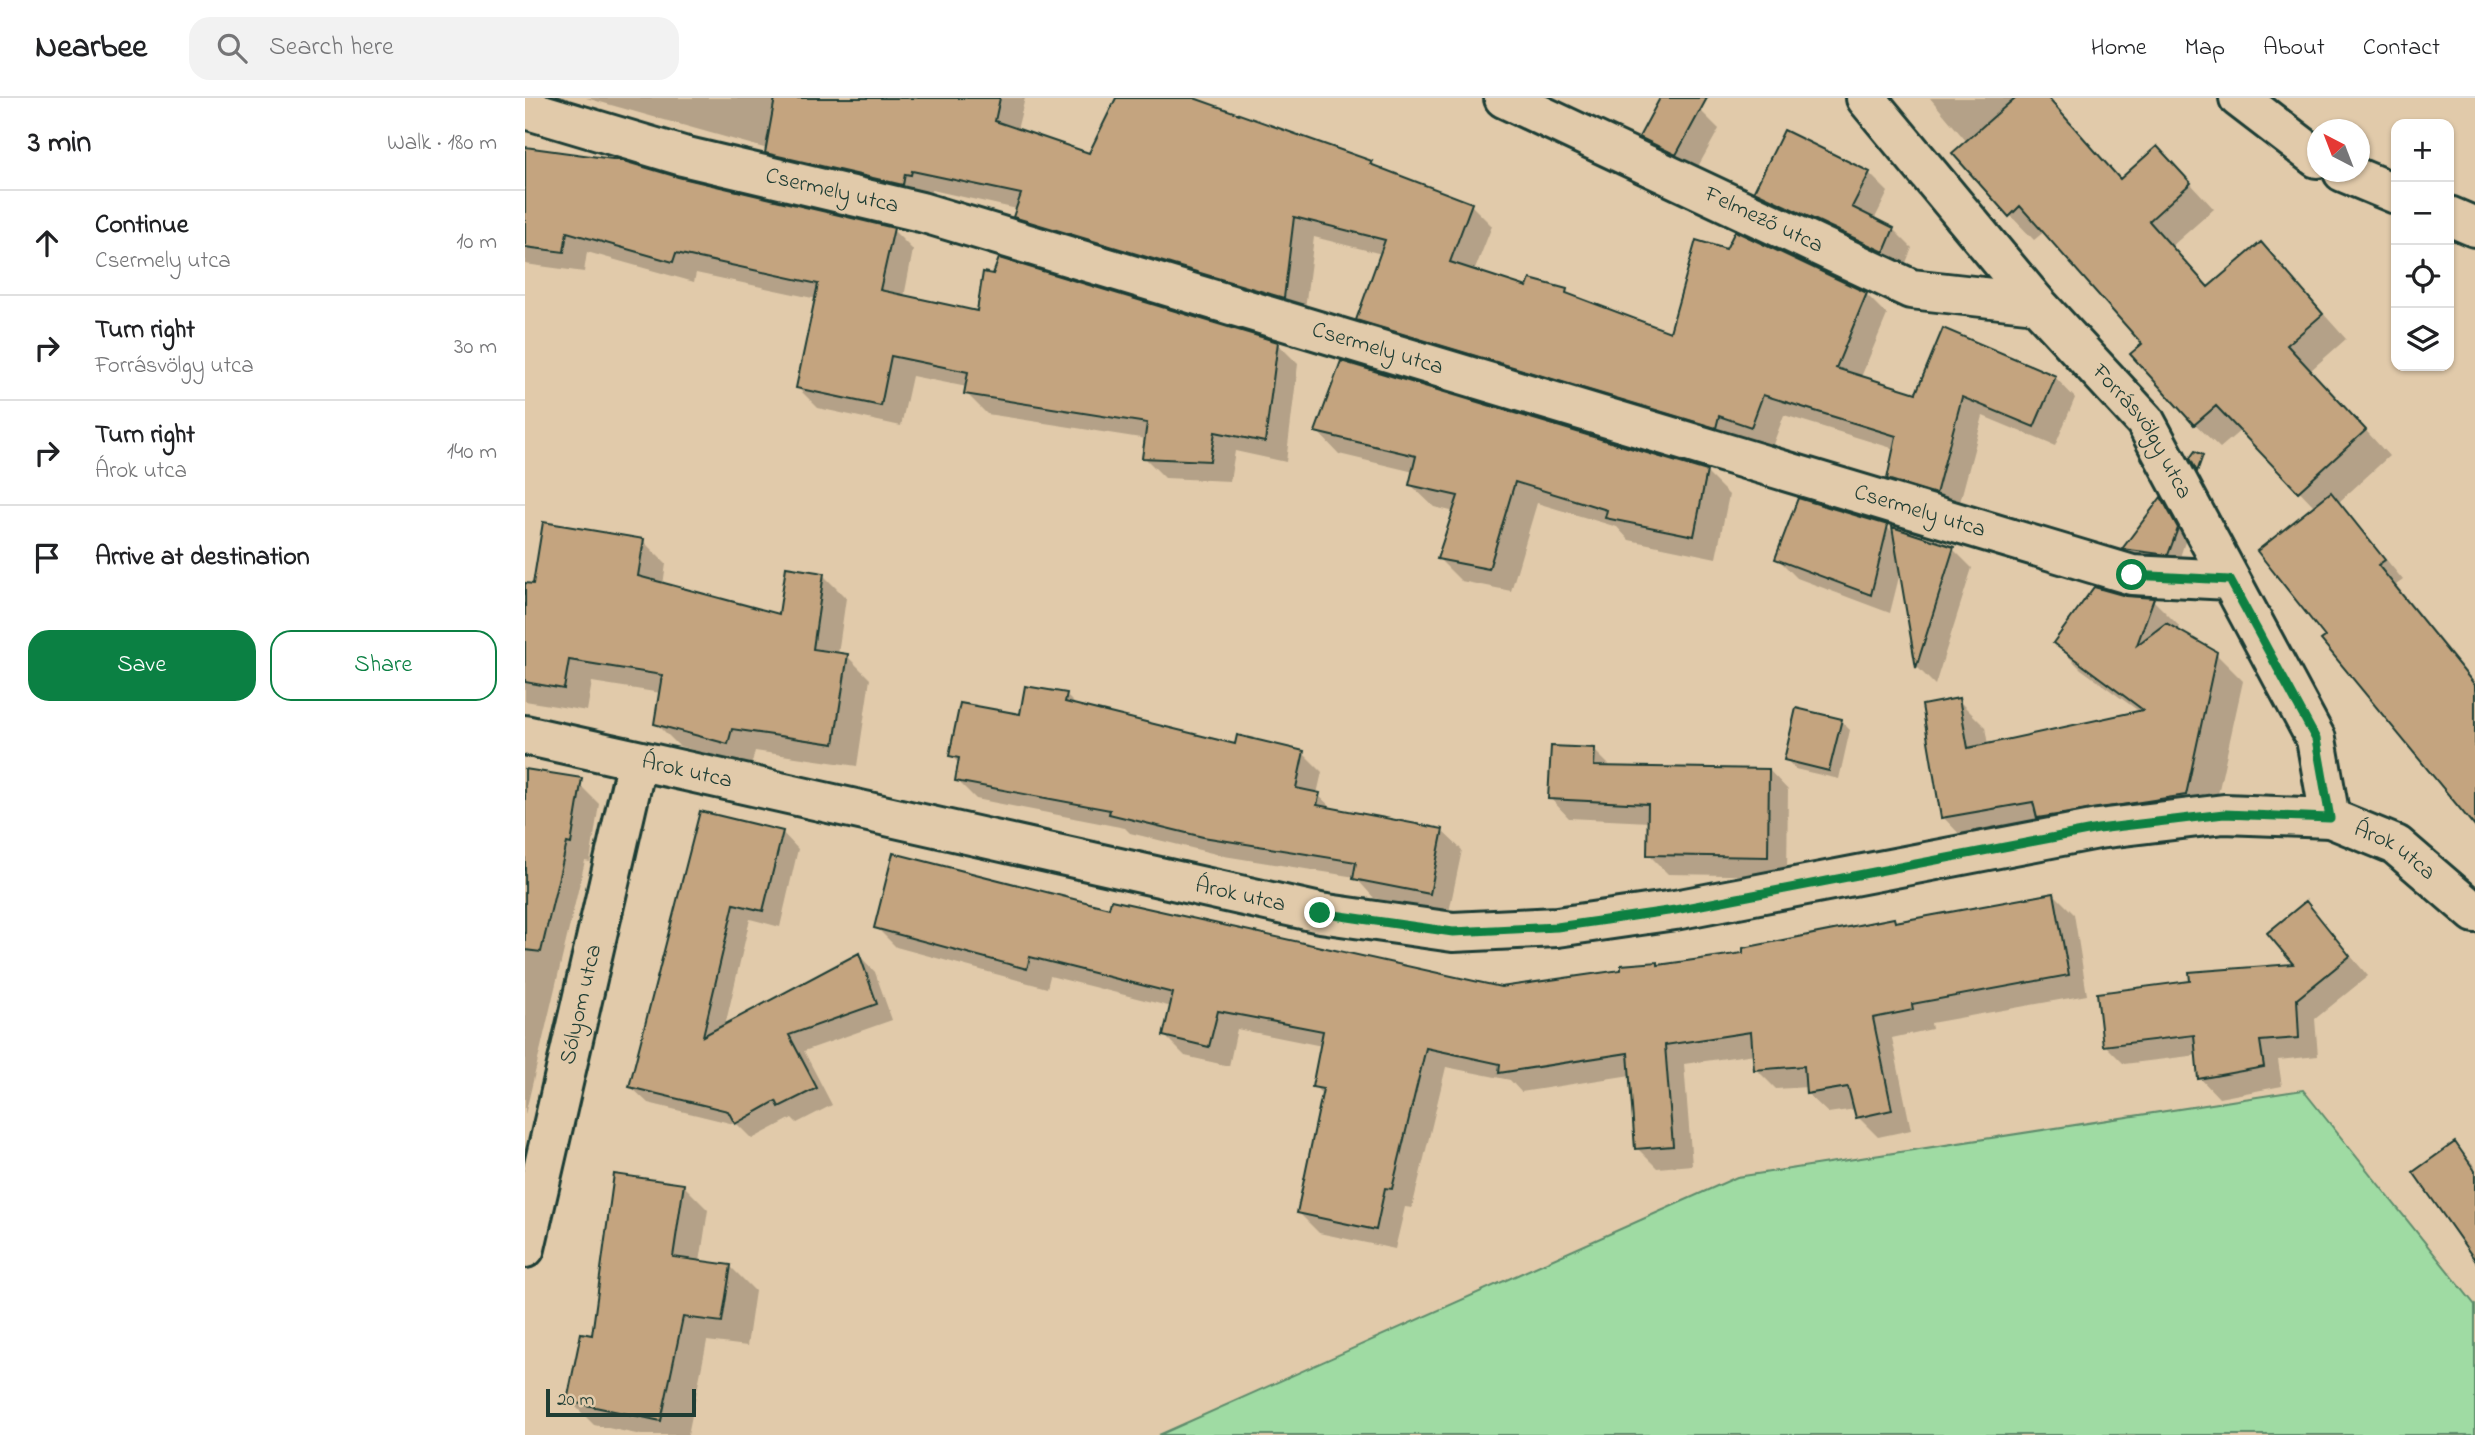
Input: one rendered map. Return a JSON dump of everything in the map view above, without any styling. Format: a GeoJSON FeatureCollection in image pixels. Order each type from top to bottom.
{"type":"FeatureCollection","features":[{"type":"Feature","properties":{"kind":"street","name":"Felmező utca"},"geometry":{"type":"LineString","coordinates":[[1504,98],[1911,289],[2036,303]]}},
{"type":"Feature","properties":{"kind":"street","name":"Forrásvölgy utca"},"geometry":{"type":"LineString","coordinates":[[1866,98],[2036,303],[2145,421],[2316,739],[2330,818]]}},
{"type":"Feature","properties":{"kind":"street"},"geometry":{"type":"LineString","coordinates":[[2239,98],[2307,150]]}},
{"type":"Feature","properties":{"kind":"street","name":"Csermely utca"},"geometry":{"type":"LineString","coordinates":[[525,109],[683,156],[934,216],[2132,575],[2230,580]]}},
{"type":"Feature","properties":{"kind":"street"},"geometry":{"type":"LineString","coordinates":[[2367,182],[2391,192]]}},
{"type":"Feature","properties":{"kind":"street"},"geometry":{"type":"LineString","coordinates":[[2454,218],[2475,227]]}},
{"type":"Feature","properties":{"kind":"street","name":"Árok utca"},"geometry":{"type":"LineString","coordinates":[[525,735],[1320,913],[1453,932],[1557,927],[1675,910],[2098,829],[2224,814],[2330,818],[2396,845],[2475,913]]}},
{"type":"Feature","properties":{"kind":"street","name":"Sólyom utca"},"geometry":{"type":"LineString","coordinates":[[525,1248],[637,761]]}},
{"type":"Feature","properties":{"kind":"green space"},"geometry":{"type":"Polygon","coordinates":[[[2303,1090],[2475,1305],[2475,1435],[1159,1435],[1737,1177],[2303,1090]]]}},
{"type":"Feature","properties":{"kind":"building"},"geometry":{"type":"Polygon","coordinates":[[[775,98],[1000,98],[995,121],[1089,153],[1116,98],[1194,98],[1372,161],[1370,164],[1472,203],[1450,262],[1527,287],[1530,279],[1567,289],[1566,293],[1670,332],[1696,240],[1726,249],[1735,231],[1867,293],[1836,368],[1916,393],[1943,328],[2056,376],[2034,427],[1962,397],[1936,494],[1887,479],[1896,436],[1763,395],[1751,427],[1719,416],[1716,428],[1356,320],[1385,240],[1294,217],[1284,298],[1013,217],[1021,194],[912,171],[911,175],[905,174],[903,185],[765,153],[775,98]]]}},
{"type":"Feature","properties":{"kind":"building"},"geometry":{"type":"Polygon","coordinates":[[[1660,98],[1707,98],[1676,155],[1639,137],[1660,98]]]}},
{"type":"Feature","properties":{"kind":"building"},"geometry":{"type":"Polygon","coordinates":[[[2015,98],[2048,98],[2120,179],[2157,146],[2191,183],[2149,221],[2208,287],[2261,242],[2323,314],[2287,345],[2366,430],[2298,492],[2216,406],[2194,425],[2130,354],[2142,344],[2020,206],[2009,217],[1952,153],[2015,98]]]}},
{"type":"Feature","properties":{"kind":"building"},"geometry":{"type":"Polygon","coordinates":[[[1784,130],[1870,172],[1852,207],[1894,228],[1884,252],[1754,191],[1784,130]]]}},
{"type":"Feature","properties":{"kind":"building"},"geometry":{"type":"Polygon","coordinates":[[[525,147],[620,160],[678,177],[894,228],[880,290],[977,311],[983,272],[993,274],[999,258],[1278,342],[1265,442],[1215,432],[1210,461],[1142,458],[1147,423],[964,394],[968,372],[891,356],[881,406],[796,388],[818,284],[676,253],[673,262],[567,232],[564,252],[525,247],[525,147]]]}},
{"type":"Feature","properties":{"kind":"building"},"geometry":{"type":"Polygon","coordinates":[[[1341,361],[1707,471],[1694,536],[1605,518],[1607,510],[1515,482],[1489,569],[1437,559],[1458,496],[1409,485],[1416,456],[1315,432],[1341,361]]]}},
{"type":"Feature","properties":{"kind":"building"},"geometry":{"type":"Polygon","coordinates":[[[2195,451],[2203,455],[2197,472],[2190,458],[2195,451]]]}},
{"type":"Feature","properties":{"kind":"building"},"geometry":{"type":"Polygon","coordinates":[[[2331,492],[2385,560],[2378,565],[2475,685],[2475,827],[2321,640],[2325,637],[2257,551],[2331,492]]]}},
{"type":"Feature","properties":{"kind":"building"},"geometry":{"type":"Polygon","coordinates":[[[2161,497],[2178,528],[2168,555],[2122,549],[2161,497]]]}},
{"type":"Feature","properties":{"kind":"building"},"geometry":{"type":"Polygon","coordinates":[[[1798,498],[1888,525],[1871,595],[1775,559],[1798,498]]]}},
{"type":"Feature","properties":{"kind":"building"},"geometry":{"type":"Polygon","coordinates":[[[543,522],[644,539],[638,576],[779,614],[786,567],[824,573],[813,649],[848,654],[834,744],[732,729],[728,744],[654,724],[662,675],[569,660],[564,689],[525,682],[525,583],[533,584],[543,522]]]}},
{"type":"Feature","properties":{"kind":"building"},"geometry":{"type":"Polygon","coordinates":[[[1892,527],[1954,547],[1916,668],[1892,527]]]}},
{"type":"Feature","properties":{"kind":"building"},"geometry":{"type":"Polygon","coordinates":[[[2094,587],[2126,596],[2154,598],[2137,645],[2166,623],[2217,652],[2186,795],[2037,818],[2033,802],[1941,818],[1922,705],[1959,698],[1968,748],[2143,710],[2053,643],[2094,587]]]}},
{"type":"Feature","properties":{"kind":"building"},"geometry":{"type":"Polygon","coordinates":[[[1025,686],[1067,693],[1065,702],[1235,744],[1237,735],[1304,751],[1296,788],[1320,793],[1317,805],[1443,829],[1430,894],[1353,879],[1356,862],[1203,837],[1109,814],[1110,810],[955,781],[959,758],[949,756],[960,703],[1020,714],[1025,686]]]}},
{"type":"Feature","properties":{"kind":"building"},"geometry":{"type":"Polygon","coordinates":[[[1796,708],[1842,719],[1829,771],[1784,760],[1796,708]]]}},
{"type":"Feature","properties":{"kind":"building"},"geometry":{"type":"Polygon","coordinates":[[[1551,746],[1595,748],[1594,766],[1769,769],[1768,857],[1647,855],[1648,804],[1548,799],[1551,746]]]}},
{"type":"Feature","properties":{"kind":"building"},"geometry":{"type":"Polygon","coordinates":[[[525,769],[582,778],[571,844],[567,843],[541,952],[525,950],[525,769]]]}},
{"type":"Feature","properties":{"kind":"building"},"geometry":{"type":"Polygon","coordinates":[[[700,811],[783,831],[763,911],[734,904],[703,1036],[859,953],[877,1004],[789,1035],[817,1088],[779,1107],[776,1101],[735,1124],[728,1111],[629,1087],[700,811]]]}},
{"type":"Feature","properties":{"kind":"building"},"geometry":{"type":"Polygon","coordinates":[[[893,853],[1109,908],[1111,900],[1501,987],[1621,970],[1621,965],[1658,962],[1658,965],[1743,953],[1743,948],[1894,918],[1895,922],[2054,893],[2069,975],[1912,1004],[1913,1010],[1873,1018],[1892,1110],[1856,1118],[1848,1087],[1806,1094],[1804,1066],[1754,1070],[1751,1032],[1665,1045],[1673,1146],[1635,1149],[1628,1053],[1499,1073],[1500,1064],[1426,1048],[1392,1189],[1385,1188],[1376,1230],[1297,1213],[1323,1089],[1312,1087],[1323,1031],[1218,1011],[1209,1047],[1163,1036],[1173,993],[1030,957],[1027,969],[874,928],[893,853]]]}},
{"type":"Feature","properties":{"kind":"building"},"geometry":{"type":"Polygon","coordinates":[[[2306,901],[2350,956],[2297,999],[2299,1038],[2260,1041],[2264,1067],[2198,1079],[2194,1035],[2103,1046],[2097,993],[2190,981],[2189,972],[2293,964],[2267,933],[2306,901]]]}},
{"type":"Feature","properties":{"kind":"building"},"geometry":{"type":"Polygon","coordinates":[[[2455,1142],[2475,1171],[2475,1260],[2413,1172],[2455,1142]]]}},
{"type":"Feature","properties":{"kind":"building"},"geometry":{"type":"Polygon","coordinates":[[[614,1174],[684,1184],[673,1257],[731,1265],[722,1322],[683,1317],[661,1421],[567,1401],[581,1333],[592,1335],[614,1174]]]}},
{"type":"Feature","properties":{"kind":"route"},"geometry":{"type":"LineString","coordinates":[[1320,913],[1453,932],[1557,927],[1675,910],[2098,829],[2224,814],[2330,818],[2316,739],[2230,580],[2132,575]]}}]}
